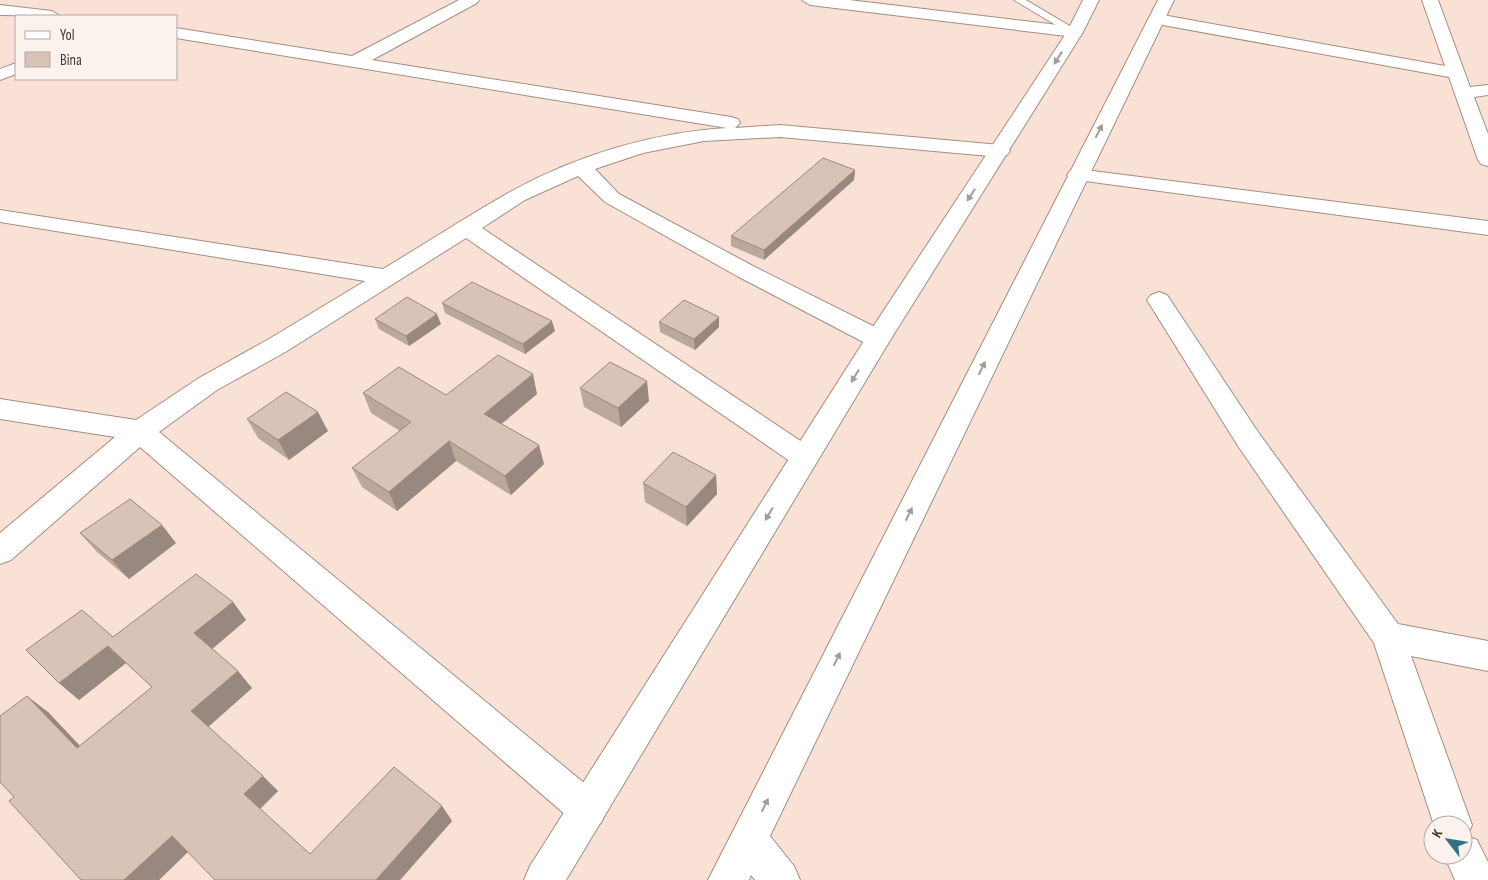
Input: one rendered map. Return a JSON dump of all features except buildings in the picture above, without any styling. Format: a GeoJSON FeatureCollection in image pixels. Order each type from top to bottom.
{"type":"FeatureCollection","features":[{"type":"Feature","properties":{"kind":"street"},"geometry":{"type":"LineString","coordinates":[[354,62],[471,0]]}},
{"type":"Feature","properties":{"kind":"street"},"geometry":{"type":"LineString","coordinates":[[810,0],[1075,32]]}},
{"type":"Feature","properties":{"kind":"street"},"geometry":{"type":"LineString","coordinates":[[544,880],[804,457],[1075,32],[1091,0]]}},
{"type":"Feature","properties":{"kind":"street"},"geometry":{"type":"LineString","coordinates":[[728,880],[1077,175],[1166,0]]}},
{"type":"Feature","properties":{"kind":"street"},"geometry":{"type":"LineString","coordinates":[[1430,0],[1488,160]]}},
{"type":"Feature","properties":{"kind":"street"},"geometry":{"type":"LineString","coordinates":[[0,10],[43,15]]}},
{"type":"Feature","properties":{"kind":"street"},"geometry":{"type":"LineString","coordinates":[[1157,19],[1456,73]]}},
{"type":"Feature","properties":{"kind":"street"},"geometry":{"type":"LineString","coordinates":[[178,33],[780,131],[1000,151]]}},
{"type":"Feature","properties":{"kind":"street"},"geometry":{"type":"LineString","coordinates":[[0,75],[15,68]]}},
{"type":"Feature","properties":{"kind":"street"},"geometry":{"type":"LineString","coordinates":[[1463,93],[1488,90]]}},
{"type":"Feature","properties":{"kind":"street"},"geometry":{"type":"LineString","coordinates":[[0,551],[140,430],[208,384],[278,345],[518,196],[582,167],[639,148],[704,135],[780,131]]}},
{"type":"Feature","properties":{"kind":"street"},"geometry":{"type":"LineString","coordinates":[[582,167],[612,198],[745,271],[878,339]]}},
{"type":"Feature","properties":{"kind":"street"},"geometry":{"type":"LineString","coordinates":[[1077,175],[1488,228]]}},
{"type":"Feature","properties":{"kind":"street"},"geometry":{"type":"LineString","coordinates":[[0,216],[387,277]]}},
{"type":"Feature","properties":{"kind":"street"},"geometry":{"type":"LineString","coordinates":[[468,228],[804,457]]}},
{"type":"Feature","properties":{"kind":"street"},"geometry":{"type":"LineString","coordinates":[[1159,300],[1248,439],[1388,637],[1450,815]]}},
{"type":"Feature","properties":{"kind":"street"},"geometry":{"type":"LineString","coordinates":[[0,409],[140,430],[588,810]]}},
{"type":"Feature","properties":{"kind":"street"},"geometry":{"type":"LineString","coordinates":[[1388,637],[1488,656]]}},
{"type":"Feature","properties":{"kind":"street"},"geometry":{"type":"LineString","coordinates":[[748,839],[780,880]]}},
{"type":"Feature","properties":{"kind":"street"},"geometry":{"type":"LineString","coordinates":[[1468,865],[1476,880]]}},
{"type":"Feature","properties":{"kind":"lane"},"geometry":{"type":"LineString","coordinates":[[1019,0],[1075,32]]}}]}
